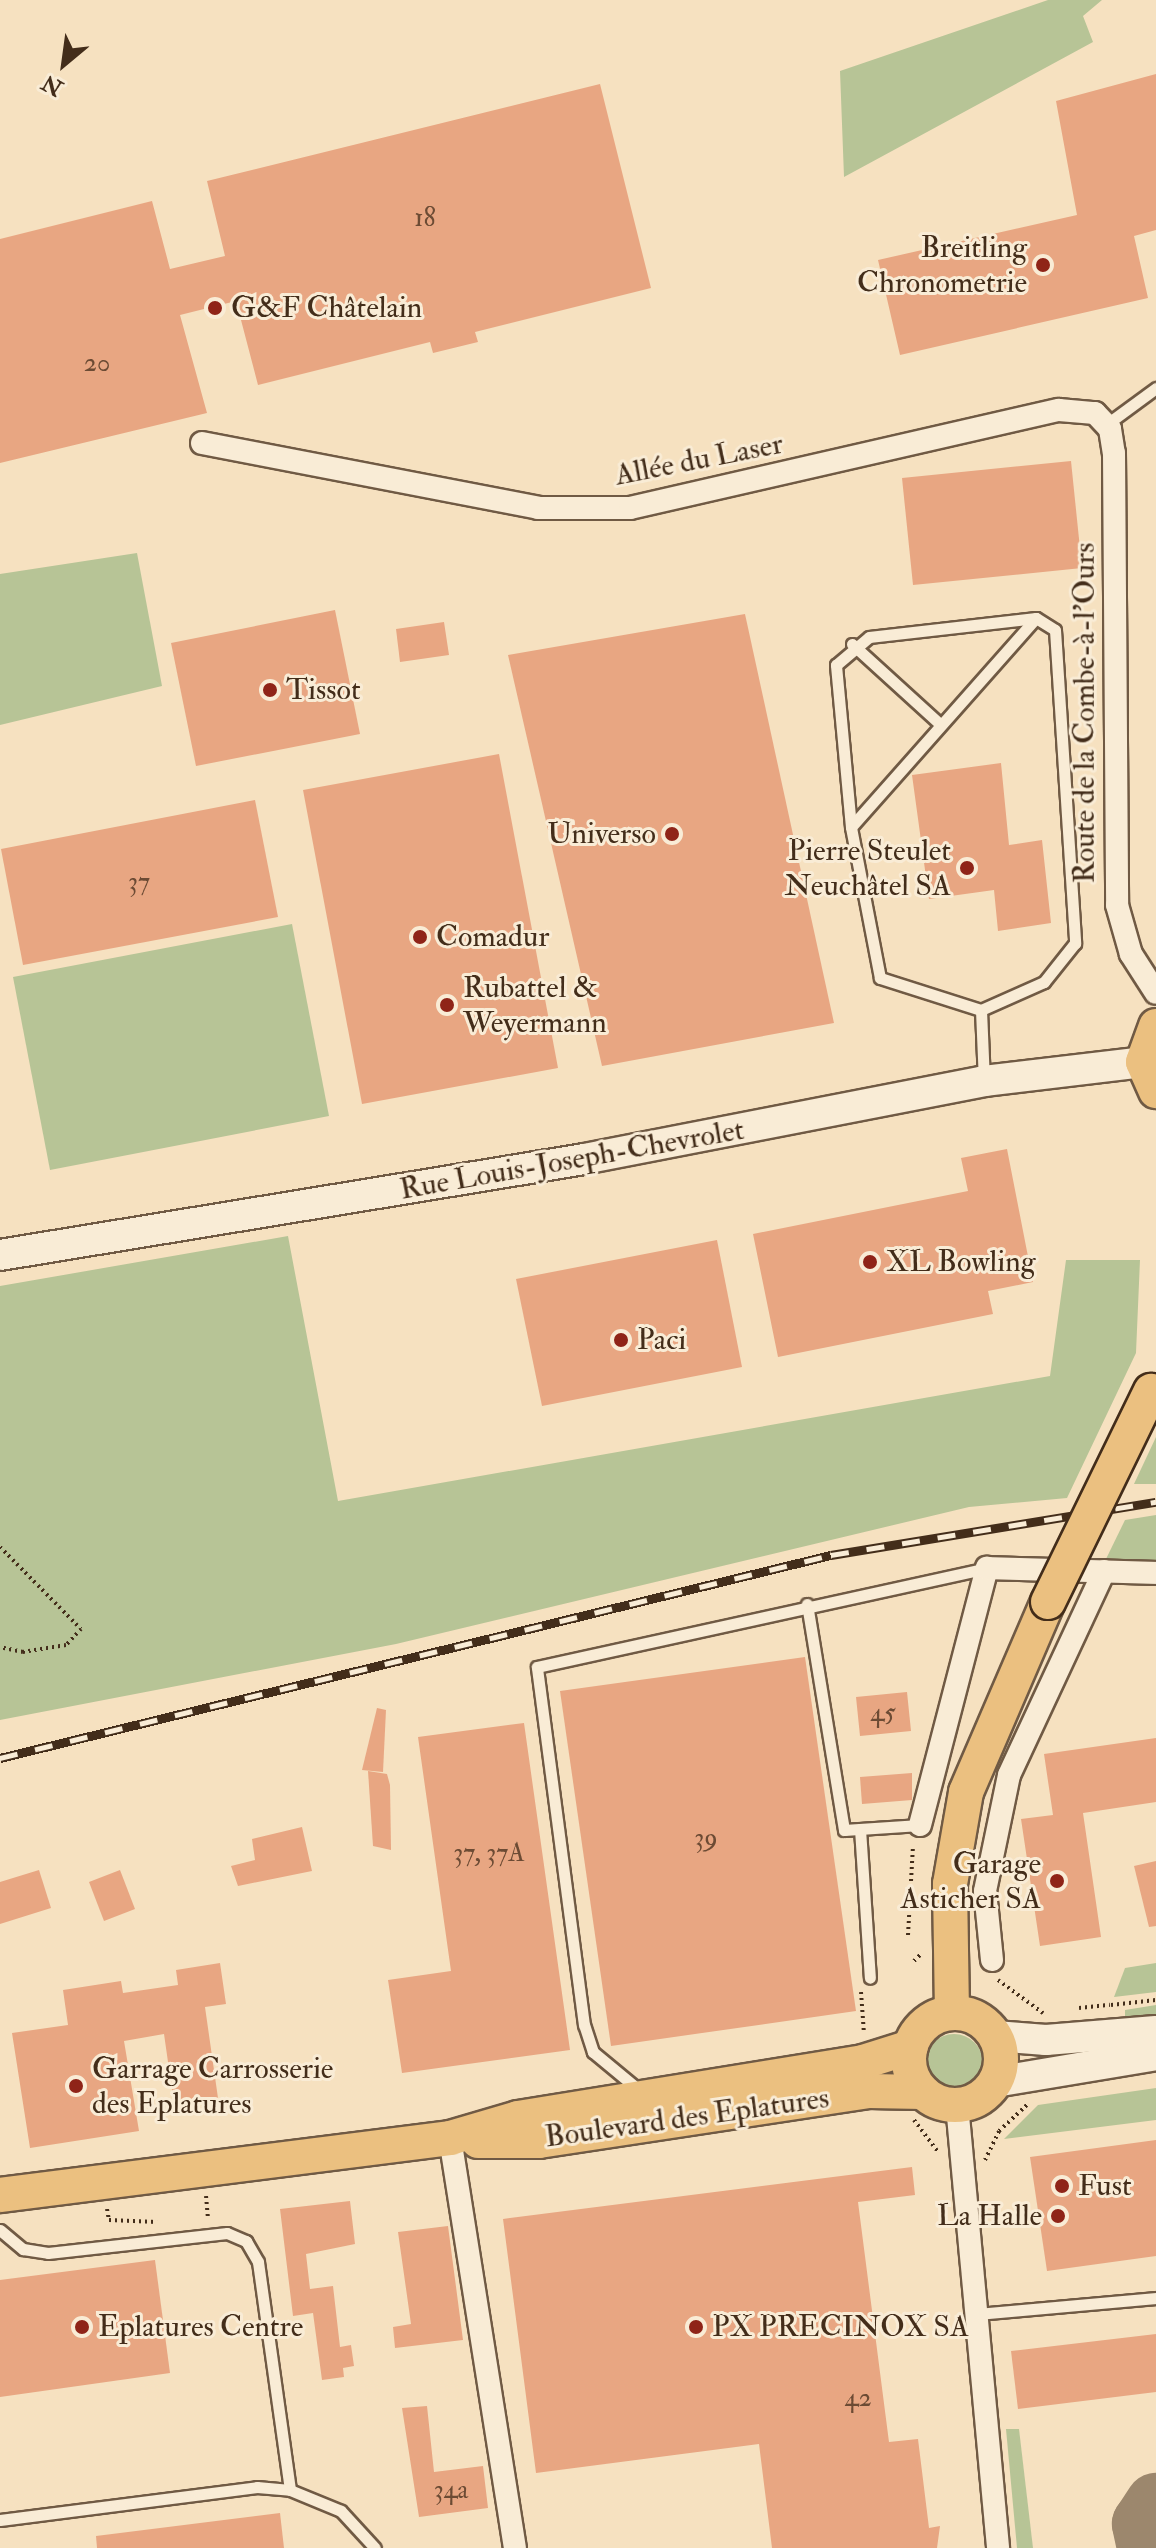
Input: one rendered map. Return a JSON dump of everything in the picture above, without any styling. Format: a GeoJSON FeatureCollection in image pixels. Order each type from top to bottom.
{"type":"FeatureCollection","features":[{"type":"Feature","properties":{"kind":"main road"},"geometry":{"type":"LineString","coordinates":[[1150,1077],[1156,1026]]}},
{"type":"Feature","properties":{"kind":"main road","name":"Rue Louis-Joseph-Chevrolet"},"geometry":{"type":"LineString","coordinates":[[0,1255],[538,1167],[984,1081],[1150,1077]]}},
{"type":"Feature","properties":{"kind":"main road"},"geometry":{"type":"LineString","coordinates":[[952,2013],[952,1869],[987,1729],[1154,1385]]}},
{"type":"Feature","properties":{"kind":"main road"},"geometry":{"type":"LineString","coordinates":[[995,2036],[1001,2064],[995,2082],[983,2096],[957,2105],[915,2104],[911,2047],[926,2024],[952,2013],[973,2017],[995,2036],[1046,2040],[1156,2031]]}},
{"type":"Feature","properties":{"kind":"main road","name":"Boulevard des Eplatures"},"geometry":{"type":"LineString","coordinates":[[0,2195],[450,2138],[647,2094],[863,2062],[911,2047]]}},
{"type":"Feature","properties":{"kind":"main road"},"geometry":{"type":"LineString","coordinates":[[995,2082],[1156,2055]]}},
{"type":"Feature","properties":{"kind":"main road","name":"Boulevard des Eplatures"},"geometry":{"type":"LineString","coordinates":[[450,2138],[539,2141],[869,2091],[915,2104]]}},
{"type":"Feature","properties":{"kind":"street","name":"Allée du Laser"},"geometry":{"type":"LineString","coordinates":[[202,443],[538,508],[630,508],[1059,410],[1088,410],[1107,424]]}},
{"type":"Feature","properties":{"kind":"street","name":"Route de la Combe-à-l'Ours"},"geometry":{"type":"LineString","coordinates":[[1107,424],[1114,453],[1117,905],[1131,954],[1156,993]]}},
{"type":"Feature","properties":{"kind":"street"},"geometry":{"type":"LineString","coordinates":[[920,1825],[987,1568],[1156,1573]]}},
{"type":"Feature","properties":{"kind":"street"},"geometry":{"type":"LineString","coordinates":[[992,1967],[985,1891],[1009,1775],[1104,1571]]}},
{"type":"Feature","properties":{"kind":"street"},"geometry":{"type":"LineString","coordinates":[[957,2105],[998,2548]]}},
{"type":"Feature","properties":{"kind":"street"},"geometry":{"type":"LineString","coordinates":[[450,2138],[515,2548]]}},
{"type":"Feature","properties":{"kind":"lane"},"geometry":{"type":"LineString","coordinates":[[1107,424],[1156,388]]}},
{"type":"Feature","properties":{"kind":"lane"},"geometry":{"type":"LineString","coordinates":[[851,827],[1036,618]]}},
{"type":"Feature","properties":{"kind":"lane"},"geometry":{"type":"LineString","coordinates":[[1036,618],[1055,630],[1075,943],[1044,982],[981,1010],[880,978],[851,827],[836,665],[852,644],[907,630],[1036,618]]}},
{"type":"Feature","properties":{"kind":"lane"},"geometry":{"type":"LineString","coordinates":[[852,644],[941,725]]}},
{"type":"Feature","properties":{"kind":"lane"},"geometry":{"type":"LineString","coordinates":[[981,1010],[984,1081]]}},
{"type":"Feature","properties":{"kind":"lane"},"geometry":{"type":"LineString","coordinates":[[647,2094],[593,2052],[584,2025],[537,1667],[807,1604],[987,1568]]}},
{"type":"Feature","properties":{"kind":"lane"},"geometry":{"type":"LineString","coordinates":[[807,1604],[844,1830],[920,1825]]}},
{"type":"Feature","properties":{"kind":"lane"},"geometry":{"type":"LineString","coordinates":[[860,1829],[870,1978]]}},
{"type":"Feature","properties":{"kind":"lane"},"geometry":{"type":"LineString","coordinates":[[0,2230],[35,2252],[227,2233],[246,2241],[258,2262],[290,2490]]}},
{"type":"Feature","properties":{"kind":"lane"},"geometry":{"type":"LineString","coordinates":[[977,2314],[1156,2298]]}},
{"type":"Feature","properties":{"kind":"lane"},"geometry":{"type":"LineString","coordinates":[[0,2520],[257,2487],[290,2490],[341,2511],[375,2548]]}},
{"type":"Feature","properties":{"kind":"path"},"geometry":{"type":"LineString","coordinates":[[0,1547],[81,1629],[66,1645],[23,1652],[0,1647]]}},
{"type":"Feature","properties":{"kind":"path"},"geometry":{"type":"LineString","coordinates":[[908,1935],[920,1825]]}},
{"type":"Feature","properties":{"kind":"path"},"geometry":{"type":"LineString","coordinates":[[992,1967],[1042,2013]]}},
{"type":"Feature","properties":{"kind":"path"},"geometry":{"type":"LineString","coordinates":[[865,2045],[860,1992],[871,1991],[870,1978]]}},
{"type":"Feature","properties":{"kind":"path"},"geometry":{"type":"LineString","coordinates":[[915,2104],[941,2162]]}},
{"type":"Feature","properties":{"kind":"path"},"geometry":{"type":"LineString","coordinates":[[981,2172],[990,2144],[1020,2109]]}},
{"type":"Feature","properties":{"kind":"path"},"geometry":{"type":"LineString","coordinates":[[206,2199],[207,2213]]}},
{"type":"Feature","properties":{"kind":"path"},"geometry":{"type":"LineString","coordinates":[[107,2206],[109,2220],[166,2222]]}},
{"type":"Feature","properties":{"kind":"path"},"geometry":{"type":"LineString","coordinates":[[194,2223],[209,2224]]}},
{"type":"Feature","properties":{"kind":"green space"},"geometry":{"type":"Polygon","coordinates":[[[1048,0],[1102,0],[1083,16],[1093,42],[844,177],[840,71],[1048,0]]]}},
{"type":"Feature","properties":{"kind":"green space"},"geometry":{"type":"Polygon","coordinates":[[[137,553],[162,686],[0,725],[0,574],[137,553]]]}},
{"type":"Feature","properties":{"kind":"green space"},"geometry":{"type":"Polygon","coordinates":[[[292,924],[329,1116],[50,1170],[13,977],[292,924]]]}},
{"type":"Feature","properties":{"kind":"green space"},"geometry":{"type":"Polygon","coordinates":[[[288,1236],[338,1501],[1050,1376],[1066,1260],[1140,1260],[1136,1353],[1067,1498],[969,1507],[396,1644],[0,1720],[0,1286],[288,1236]]]}},
{"type":"Feature","properties":{"kind":"green space"},"geometry":{"type":"Polygon","coordinates":[[[1156,1437],[1156,1484],[1134,1484],[1156,1437]]]}},
{"type":"Feature","properties":{"kind":"green space"},"geometry":{"type":"Polygon","coordinates":[[[1156,1515],[1156,1562],[1106,1559],[1125,1520],[1156,1515]]]}},
{"type":"Feature","properties":{"kind":"green space"},"geometry":{"type":"Polygon","coordinates":[[[1156,1963],[1156,1992],[1114,1997],[1125,1968],[1156,1963]]]}},
{"type":"Feature","properties":{"kind":"green space"},"geometry":{"type":"Polygon","coordinates":[[[1156,2005],[1156,2022],[1125,2026],[1125,2010],[1156,2005]]]}},
{"type":"Feature","properties":{"kind":"green space"},"geometry":{"type":"Polygon","coordinates":[[[954,2034],[965,2036],[974,2043],[981,2052],[981,2074],[974,2083],[965,2090],[954,2092],[943,2090],[934,2083],[927,2074],[925,2063],[927,2052],[934,2043],[943,2036],[954,2034]]]}},
{"type":"Feature","properties":{"kind":"green space"},"geometry":{"type":"Polygon","coordinates":[[[1156,2088],[1156,2120],[1004,2139],[1038,2105],[1156,2088]]]}},
{"type":"Feature","properties":{"kind":"green space"},"geometry":{"type":"Polygon","coordinates":[[[1006,2429],[1019,2429],[1033,2548],[1017,2548],[1006,2429]]]}},
{"type":"Feature","properties":{"kind":"building"},"geometry":{"type":"Polygon","coordinates":[[[1156,74],[1156,230],[1134,236],[1148,298],[900,355],[878,260],[1077,215],[1056,101],[1156,74]]]}},
{"type":"Feature","properties":{"kind":"building"},"geometry":{"type":"Polygon","coordinates":[[[600,84],[651,288],[475,332],[478,342],[433,353],[430,342],[258,385],[236,301],[180,315],[207,413],[0,463],[0,239],[152,201],[170,269],[225,256],[207,181],[600,84]]]}},
{"type":"Feature","properties":{"kind":"building"},"geometry":{"type":"Polygon","coordinates":[[[1071,461],[1082,568],[913,585],[902,478],[1071,461]]]}},
{"type":"Feature","properties":{"kind":"building"},"geometry":{"type":"Polygon","coordinates":[[[335,610],[360,734],[196,766],[171,643],[335,610]]]}},
{"type":"Feature","properties":{"kind":"building"},"geometry":{"type":"Polygon","coordinates":[[[745,614],[834,1023],[602,1066],[508,655],[745,614]]]}},
{"type":"Feature","properties":{"kind":"building"},"geometry":{"type":"Polygon","coordinates":[[[444,622],[449,655],[400,662],[396,629],[444,622]]]}},
{"type":"Feature","properties":{"kind":"building"},"geometry":{"type":"Polygon","coordinates":[[[499,754],[558,1068],[362,1104],[303,790],[499,754]]]}},
{"type":"Feature","properties":{"kind":"building"},"geometry":{"type":"Polygon","coordinates":[[[1001,763],[1009,845],[1042,840],[1051,923],[998,931],[994,890],[929,899],[912,775],[1001,763]]]}},
{"type":"Feature","properties":{"kind":"building"},"geometry":{"type":"Polygon","coordinates":[[[255,800],[278,917],[23,965],[1,849],[255,800]]]}},
{"type":"Feature","properties":{"kind":"building","name":"XL Bowling"},"geometry":{"type":"Polygon","coordinates":[[[1007,1149],[1033,1282],[988,1291],[993,1314],[778,1357],[753,1234],[968,1191],[961,1158],[1007,1149]]]}},
{"type":"Feature","properties":{"kind":"building"},"geometry":{"type":"Polygon","coordinates":[[[717,1240],[742,1367],[542,1406],[516,1279],[717,1240]]]}},
{"type":"Feature","properties":{"kind":"building"},"geometry":{"type":"Polygon","coordinates":[[[805,1657],[856,2011],[611,2046],[560,1691],[805,1657]]]}},
{"type":"Feature","properties":{"kind":"building"},"geometry":{"type":"Polygon","coordinates":[[[907,1692],[911,1731],[860,1736],[856,1697],[907,1692]]]}},
{"type":"Feature","properties":{"kind":"building"},"geometry":{"type":"Polygon","coordinates":[[[377,1708],[386,1710],[383,1772],[362,1770],[377,1708]]]}},
{"type":"Feature","properties":{"kind":"building"},"geometry":{"type":"Polygon","coordinates":[[[524,1723],[570,2050],[402,2073],[388,1980],[451,1971],[418,1737],[524,1723]]]}},
{"type":"Feature","properties":{"kind":"building"},"geometry":{"type":"Polygon","coordinates":[[[1156,1738],[1156,1802],[1083,1813],[1101,1937],[1040,1946],[1021,1819],[1053,1815],[1044,1754],[1156,1738]]]}},
{"type":"Feature","properties":{"kind":"building"},"geometry":{"type":"Polygon","coordinates":[[[368,1771],[387,1774],[390,1785],[391,1850],[373,1846],[368,1771]]]}},
{"type":"Feature","properties":{"kind":"building"},"geometry":{"type":"Polygon","coordinates":[[[912,1773],[912,1800],[862,1804],[860,1777],[912,1773]]]}},
{"type":"Feature","properties":{"kind":"building"},"geometry":{"type":"Polygon","coordinates":[[[302,1827],[312,1871],[238,1886],[231,1866],[255,1860],[252,1839],[302,1827]]]}},
{"type":"Feature","properties":{"kind":"building"},"geometry":{"type":"Polygon","coordinates":[[[1156,1861],[1156,1926],[1149,1927],[1134,1866],[1156,1861]]]}},
{"type":"Feature","properties":{"kind":"building"},"geometry":{"type":"Polygon","coordinates":[[[39,1870],[51,1908],[0,1924],[0,1882],[39,1870]]]}},
{"type":"Feature","properties":{"kind":"building"},"geometry":{"type":"Polygon","coordinates":[[[120,1870],[135,1909],[104,1921],[89,1882],[120,1870]]]}},
{"type":"Feature","properties":{"kind":"building","name":"Garrage Carrosserie des Eplatures"},"geometry":{"type":"Polygon","coordinates":[[[220,1963],[226,2004],[205,2007],[218,2098],[174,2104],[164,2034],[124,2041],[139,2131],[30,2148],[12,2033],[68,2025],[63,1990],[121,1981],[123,1993],[178,1985],[176,1970],[220,1963]]]}},
{"type":"Feature","properties":{"kind":"building"},"geometry":{"type":"Polygon","coordinates":[[[1156,2140],[1156,2256],[1047,2271],[1030,2157],[1156,2140]]]}},
{"type":"Feature","properties":{"kind":"building","name":"PX PRECINOX SA"},"geometry":{"type":"Polygon","coordinates":[[[912,2167],[915,2195],[858,2202],[889,2442],[918,2439],[929,2528],[940,2526],[937,2548],[772,2548],[759,2444],[536,2473],[503,2219],[912,2167]]]}},
{"type":"Feature","properties":{"kind":"building"},"geometry":{"type":"Polygon","coordinates":[[[350,2201],[355,2244],[306,2254],[310,2289],[333,2286],[340,2347],[351,2345],[354,2366],[343,2368],[344,2377],[322,2380],[313,2313],[293,2316],[280,2209],[350,2201]]]}},
{"type":"Feature","properties":{"kind":"building"},"geometry":{"type":"Polygon","coordinates":[[[448,2226],[463,2340],[395,2348],[393,2327],[411,2324],[398,2232],[448,2226]]]}},
{"type":"Feature","properties":{"kind":"building","name":"Eplatures Centre"},"geometry":{"type":"Polygon","coordinates":[[[155,2260],[170,2373],[0,2397],[0,2280],[155,2260]]]}},
{"type":"Feature","properties":{"kind":"building"},"geometry":{"type":"Polygon","coordinates":[[[1156,2334],[1156,2392],[1018,2409],[1011,2351],[1156,2334]]]}},
{"type":"Feature","properties":{"kind":"building"},"geometry":{"type":"Polygon","coordinates":[[[427,2406],[434,2472],[483,2466],[488,2508],[419,2517],[402,2408],[427,2406]]]}},
{"type":"Feature","properties":{"kind":"building"},"geometry":{"type":"Polygon","coordinates":[[[280,2513],[284,2548],[97,2548],[96,2536],[280,2513]]]}},
{"type":"Feature","properties":{"kind":"taxiway"},"geometry":{"type":"LineString","coordinates":[[1148,2548],[1143,2524],[1156,2504]]}},
{"type":"Feature","properties":{"kind":"railway"},"geometry":{"type":"LineString","coordinates":[[0,1758],[831,1555],[1156,1502]]}},
{"type":"Feature","properties":{"kind":"place","name":"Breitling Chronometrie"},"geometry":{"type":"Point","coordinates":[1043,265]}},
{"type":"Feature","properties":{"kind":"place","name":"G&F Châtelain"},"geometry":{"type":"Point","coordinates":[215,308]}},
{"type":"Feature","properties":{"kind":"place","name":"Tissot"},"geometry":{"type":"Point","coordinates":[270,690]}},
{"type":"Feature","properties":{"kind":"place","name":"Universo"},"geometry":{"type":"Point","coordinates":[672,834]}},
{"type":"Feature","properties":{"kind":"place","name":"Pierre Steulet Neuchâtel SA"},"geometry":{"type":"Point","coordinates":[967,868]}},
{"type":"Feature","properties":{"kind":"place","name":"Comadur"},"geometry":{"type":"Point","coordinates":[420,937]}},
{"type":"Feature","properties":{"kind":"place","name":"Rubattel & Weyermann"},"geometry":{"type":"Point","coordinates":[447,1005]}},
{"type":"Feature","properties":{"kind":"place","name":"XL Bowling"},"geometry":{"type":"Point","coordinates":[870,1262]}},
{"type":"Feature","properties":{"kind":"place","name":"Paci"},"geometry":{"type":"Point","coordinates":[621,1340]}},
{"type":"Feature","properties":{"kind":"place","name":"Garage Asticher SA"},"geometry":{"type":"Point","coordinates":[1057,1881]}},
{"type":"Feature","properties":{"kind":"place","name":"Garrage Carrosserie des Eplatures"},"geometry":{"type":"Point","coordinates":[76,2086]}},
{"type":"Feature","properties":{"kind":"place","name":"Fust"},"geometry":{"type":"Point","coordinates":[1062,2186]}},
{"type":"Feature","properties":{"kind":"place","name":"La Halle"},"geometry":{"type":"Point","coordinates":[1058,2216]}},
{"type":"Feature","properties":{"kind":"place","name":"Eplatures Centre"},"geometry":{"type":"Point","coordinates":[82,2327]}},
{"type":"Feature","properties":{"kind":"place","name":"PX PRECINOX SA"},"geometry":{"type":"Point","coordinates":[696,2327]}}]}
